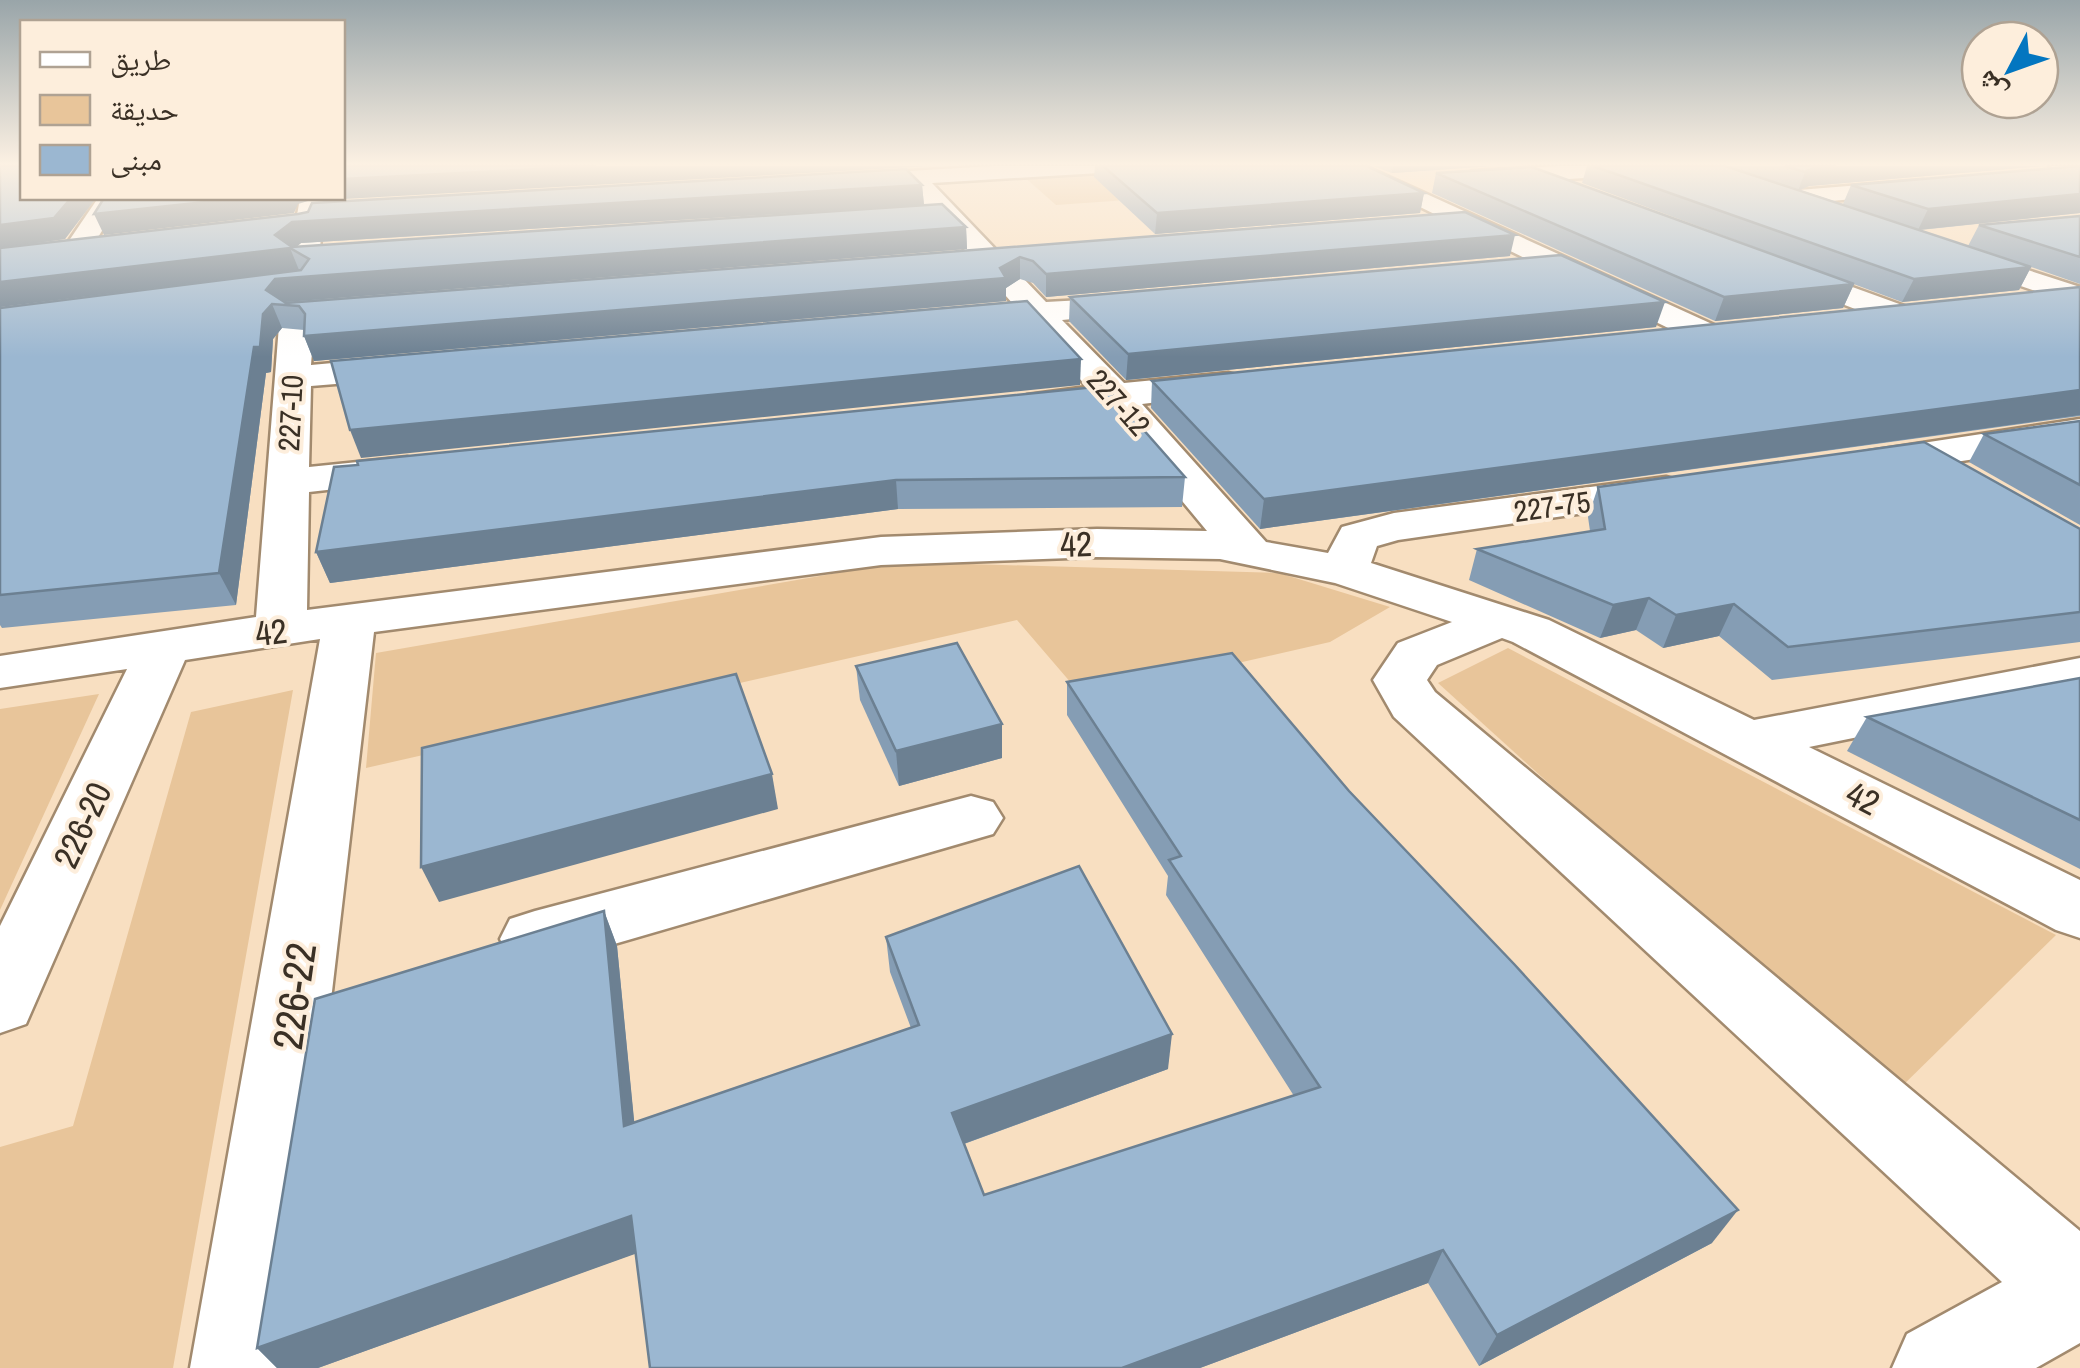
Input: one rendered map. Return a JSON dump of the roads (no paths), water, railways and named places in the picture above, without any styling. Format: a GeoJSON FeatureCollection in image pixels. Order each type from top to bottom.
{"type":"FeatureCollection","features":[{"type":"Feature","properties":{"kind":"street"},"geometry":{"type":"LineString","coordinates":[[84,230],[66,252],[114,246]]}},
{"type":"Feature","properties":{"kind":"street","name":"227-12"},"geometry":{"type":"LineString","coordinates":[[961,230],[1115,396],[1251,554]]}},
{"type":"Feature","properties":{"kind":"street"},"geometry":{"type":"LineString","coordinates":[[1483,230],[1711,336]]}},
{"type":"Feature","properties":{"kind":"street"},"geometry":{"type":"LineString","coordinates":[[1986,233],[1930,242],[2080,297]]}},
{"type":"Feature","properties":{"kind":"street"},"geometry":{"type":"LineString","coordinates":[[304,240],[340,254]]}},
{"type":"Feature","properties":{"kind":"street"},"geometry":{"type":"LineString","coordinates":[[260,288],[304,240]]}},
{"type":"Feature","properties":{"kind":"street"},"geometry":{"type":"LineString","coordinates":[[304,240],[336,310]]}},
{"type":"Feature","properties":{"kind":"street","name":"227-10"},"geometry":{"type":"LineString","coordinates":[[304,240],[286,482],[315,626]]}},
{"type":"Feature","properties":{"kind":"street"},"geometry":{"type":"LineString","coordinates":[[948,261],[1028,255]]}},
{"type":"Feature","properties":{"kind":"street"},"geometry":{"type":"LineString","coordinates":[[1753,259],[1902,316]]}},
{"type":"Feature","properties":{"kind":"street"},"geometry":{"type":"LineString","coordinates":[[1499,270],[1557,265]]}},
{"type":"Feature","properties":{"kind":"street"},"geometry":{"type":"LineString","coordinates":[[1995,306],[2080,297]]}},
{"type":"Feature","properties":{"kind":"street"},"geometry":{"type":"LineString","coordinates":[[940,321],[1172,300]]}},
{"type":"Feature","properties":{"kind":"street"},"geometry":{"type":"LineString","coordinates":[[1826,324],[1939,312]]}},
{"type":"Feature","properties":{"kind":"street"},"geometry":{"type":"LineString","coordinates":[[1652,342],[1749,332]]}},
{"type":"Feature","properties":{"kind":"street"},"geometry":{"type":"LineString","coordinates":[[292,377],[449,364]]}},
{"type":"Feature","properties":{"kind":"street"},"geometry":{"type":"LineString","coordinates":[[996,408],[1254,382]]}},
{"type":"Feature","properties":{"kind":"street"},"geometry":{"type":"LineString","coordinates":[[1824,469],[2080,431]]}},
{"type":"Feature","properties":{"kind":"street"},"geometry":{"type":"LineString","coordinates":[[1920,456],[1984,492]]}},
{"type":"Feature","properties":{"kind":"street"},"geometry":{"type":"LineString","coordinates":[[286,482],[444,465]]}},
{"type":"Feature","properties":{"kind":"street","name":"227-75"},"geometry":{"type":"LineString","coordinates":[[1344,570],[1358,537],[1394,527],[1708,485]]}},
{"type":"Feature","properties":{"kind":"street","name":"42"},"geometry":{"type":"LineString","coordinates":[[0,672],[315,626],[881,552],[1097,543],[1225,544],[1251,554],[1344,570],[1532,631],[2080,911]]}},
{"type":"Feature","properties":{"kind":"street"},"geometry":{"type":"LineString","coordinates":[[1500,621],[1417,654],[1400,680],[1414,704],[2080,1291],[1941,1368]]}},
{"type":"Feature","properties":{"kind":"street","name":"226-22"},"geometry":{"type":"LineString","coordinates":[[239,1368],[320,1004],[315,626]]}},
{"type":"Feature","properties":{"kind":"street","name":"226-20"},"geometry":{"type":"LineString","coordinates":[[0,1002],[164,647]]}},
{"type":"Feature","properties":{"kind":"street"},"geometry":{"type":"LineString","coordinates":[[1751,740],[2080,676]]}},
{"type":"Feature","properties":{"kind":"street"},"geometry":{"type":"LineString","coordinates":[[480,956],[970,818]]}}]}
